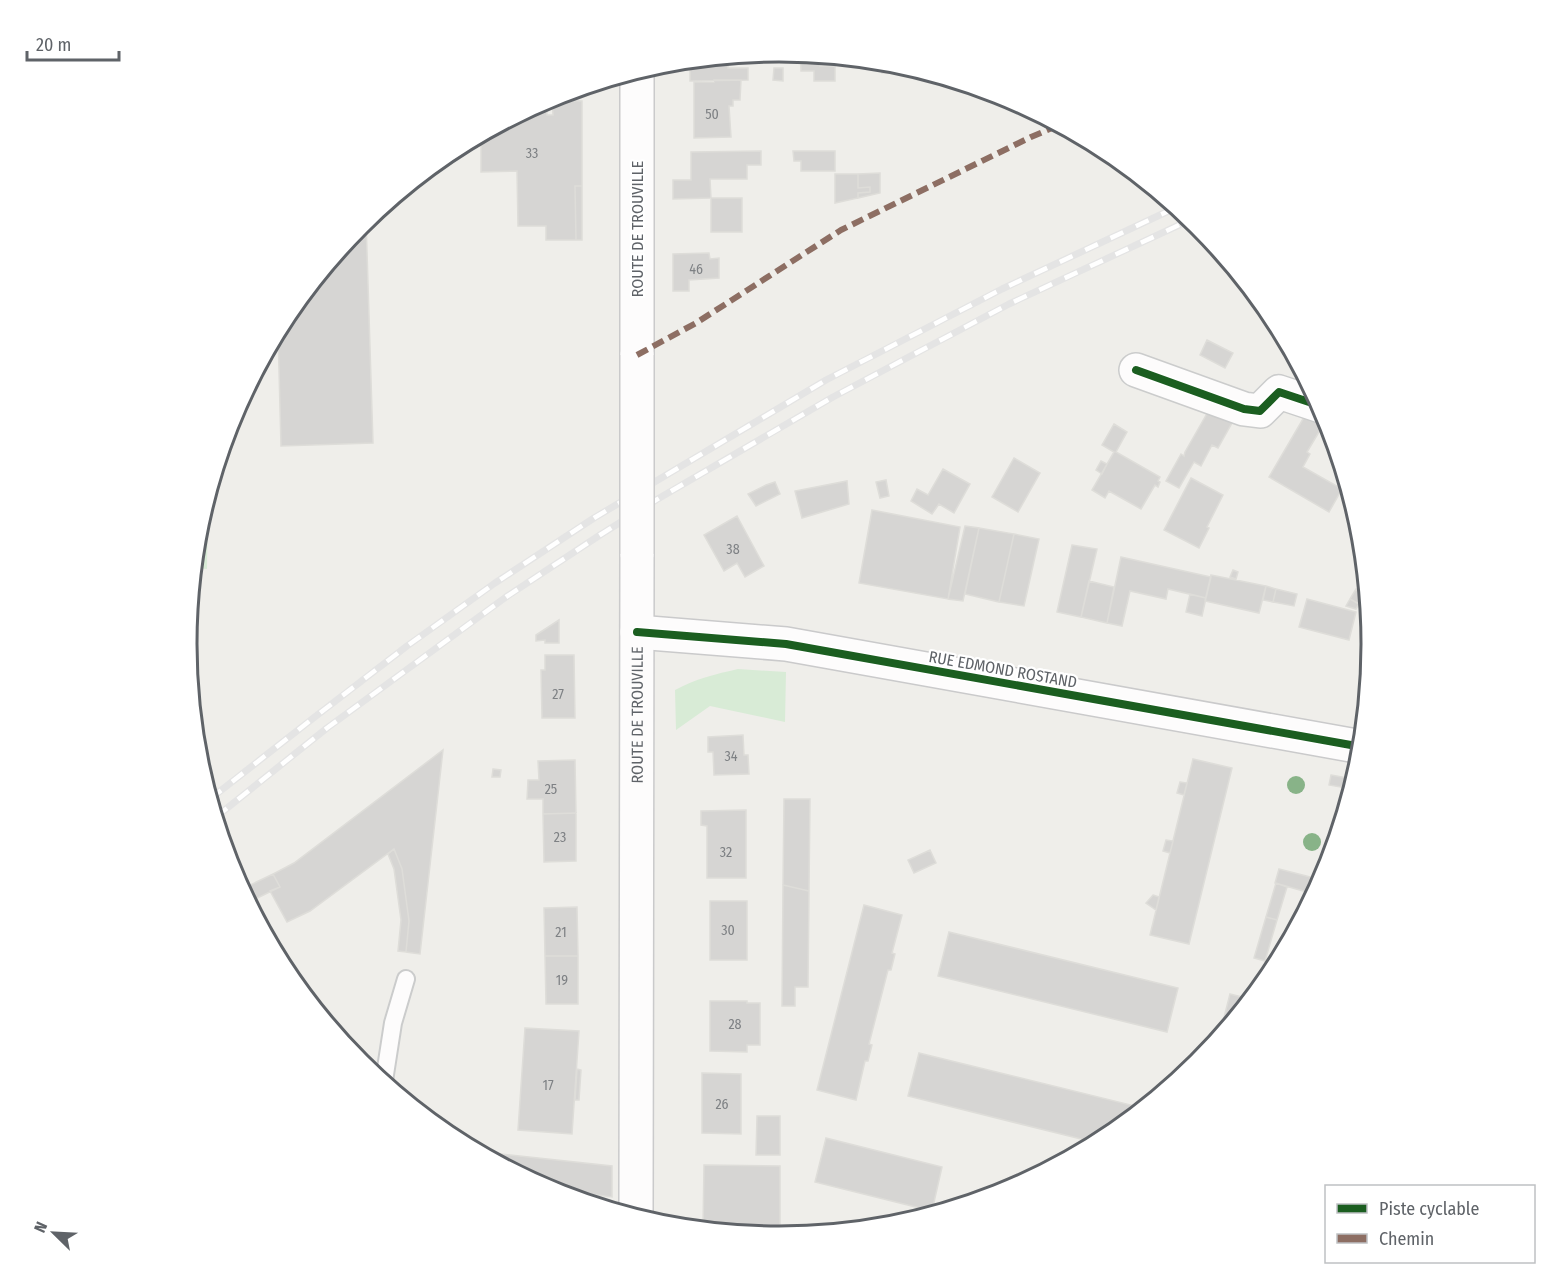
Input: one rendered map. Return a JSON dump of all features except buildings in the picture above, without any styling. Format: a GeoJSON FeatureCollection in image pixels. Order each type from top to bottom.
{"type":"FeatureCollection","features":[{"type":"Feature","properties":{"kind":"main road","name":"ROUTE DE TROUVILLE"},"geometry":{"type":"LineString","coordinates":[[636,1208],[637,79]]}},
{"type":"Feature","properties":{"kind":"main road"},"geometry":{"type":"LineString","coordinates":[[1136,370],[1244,409],[1260,411],[1279,392],[1308,402]]}},
{"type":"Feature","properties":{"kind":"main road","name":"RUE EDMOND ROSTAND"},"geometry":{"type":"LineString","coordinates":[[637,632],[786,644],[1352,745]]}},
{"type":"Feature","properties":{"kind":"lane"},"geometry":{"type":"LineString","coordinates":[[386,1071],[393,1023],[406,980]]}},
{"type":"Feature","properties":{"kind":"green space"},"geometry":{"type":"Polygon","coordinates":[[[207,539],[207,569],[202,569],[207,539]]]}},
{"type":"Feature","properties":{"kind":"green space"},"geometry":{"type":"Polygon","coordinates":[[[738,669],[786,672],[785,722],[710,706],[676,730],[675,690],[698,680],[738,669]]]}},
{"type":"Feature","properties":{"kind":"railway"},"geometry":{"type":"LineString","coordinates":[[217,794],[407,646],[495,583],[594,518],[826,380],[1002,289],[1168,211]]}},
{"type":"Feature","properties":{"kind":"railway"},"geometry":{"type":"LineString","coordinates":[[222,812],[327,728],[506,597],[656,500],[833,397],[1009,304],[1182,224]]}},
{"type":"Feature","properties":{"kind":"marked path"},"geometry":{"type":"LineString","coordinates":[[637,355],[696,323],[841,230],[1050,129]]}},
{"type":"Feature","properties":{"kind":"cycle path"},"geometry":{"type":"LineString","coordinates":[[1136,370],[1244,409],[1260,411],[1279,392],[1308,402]]}},
{"type":"Feature","properties":{"kind":"cycle path"},"geometry":{"type":"LineString","coordinates":[[637,632],[786,644],[1352,745]]}}]}
